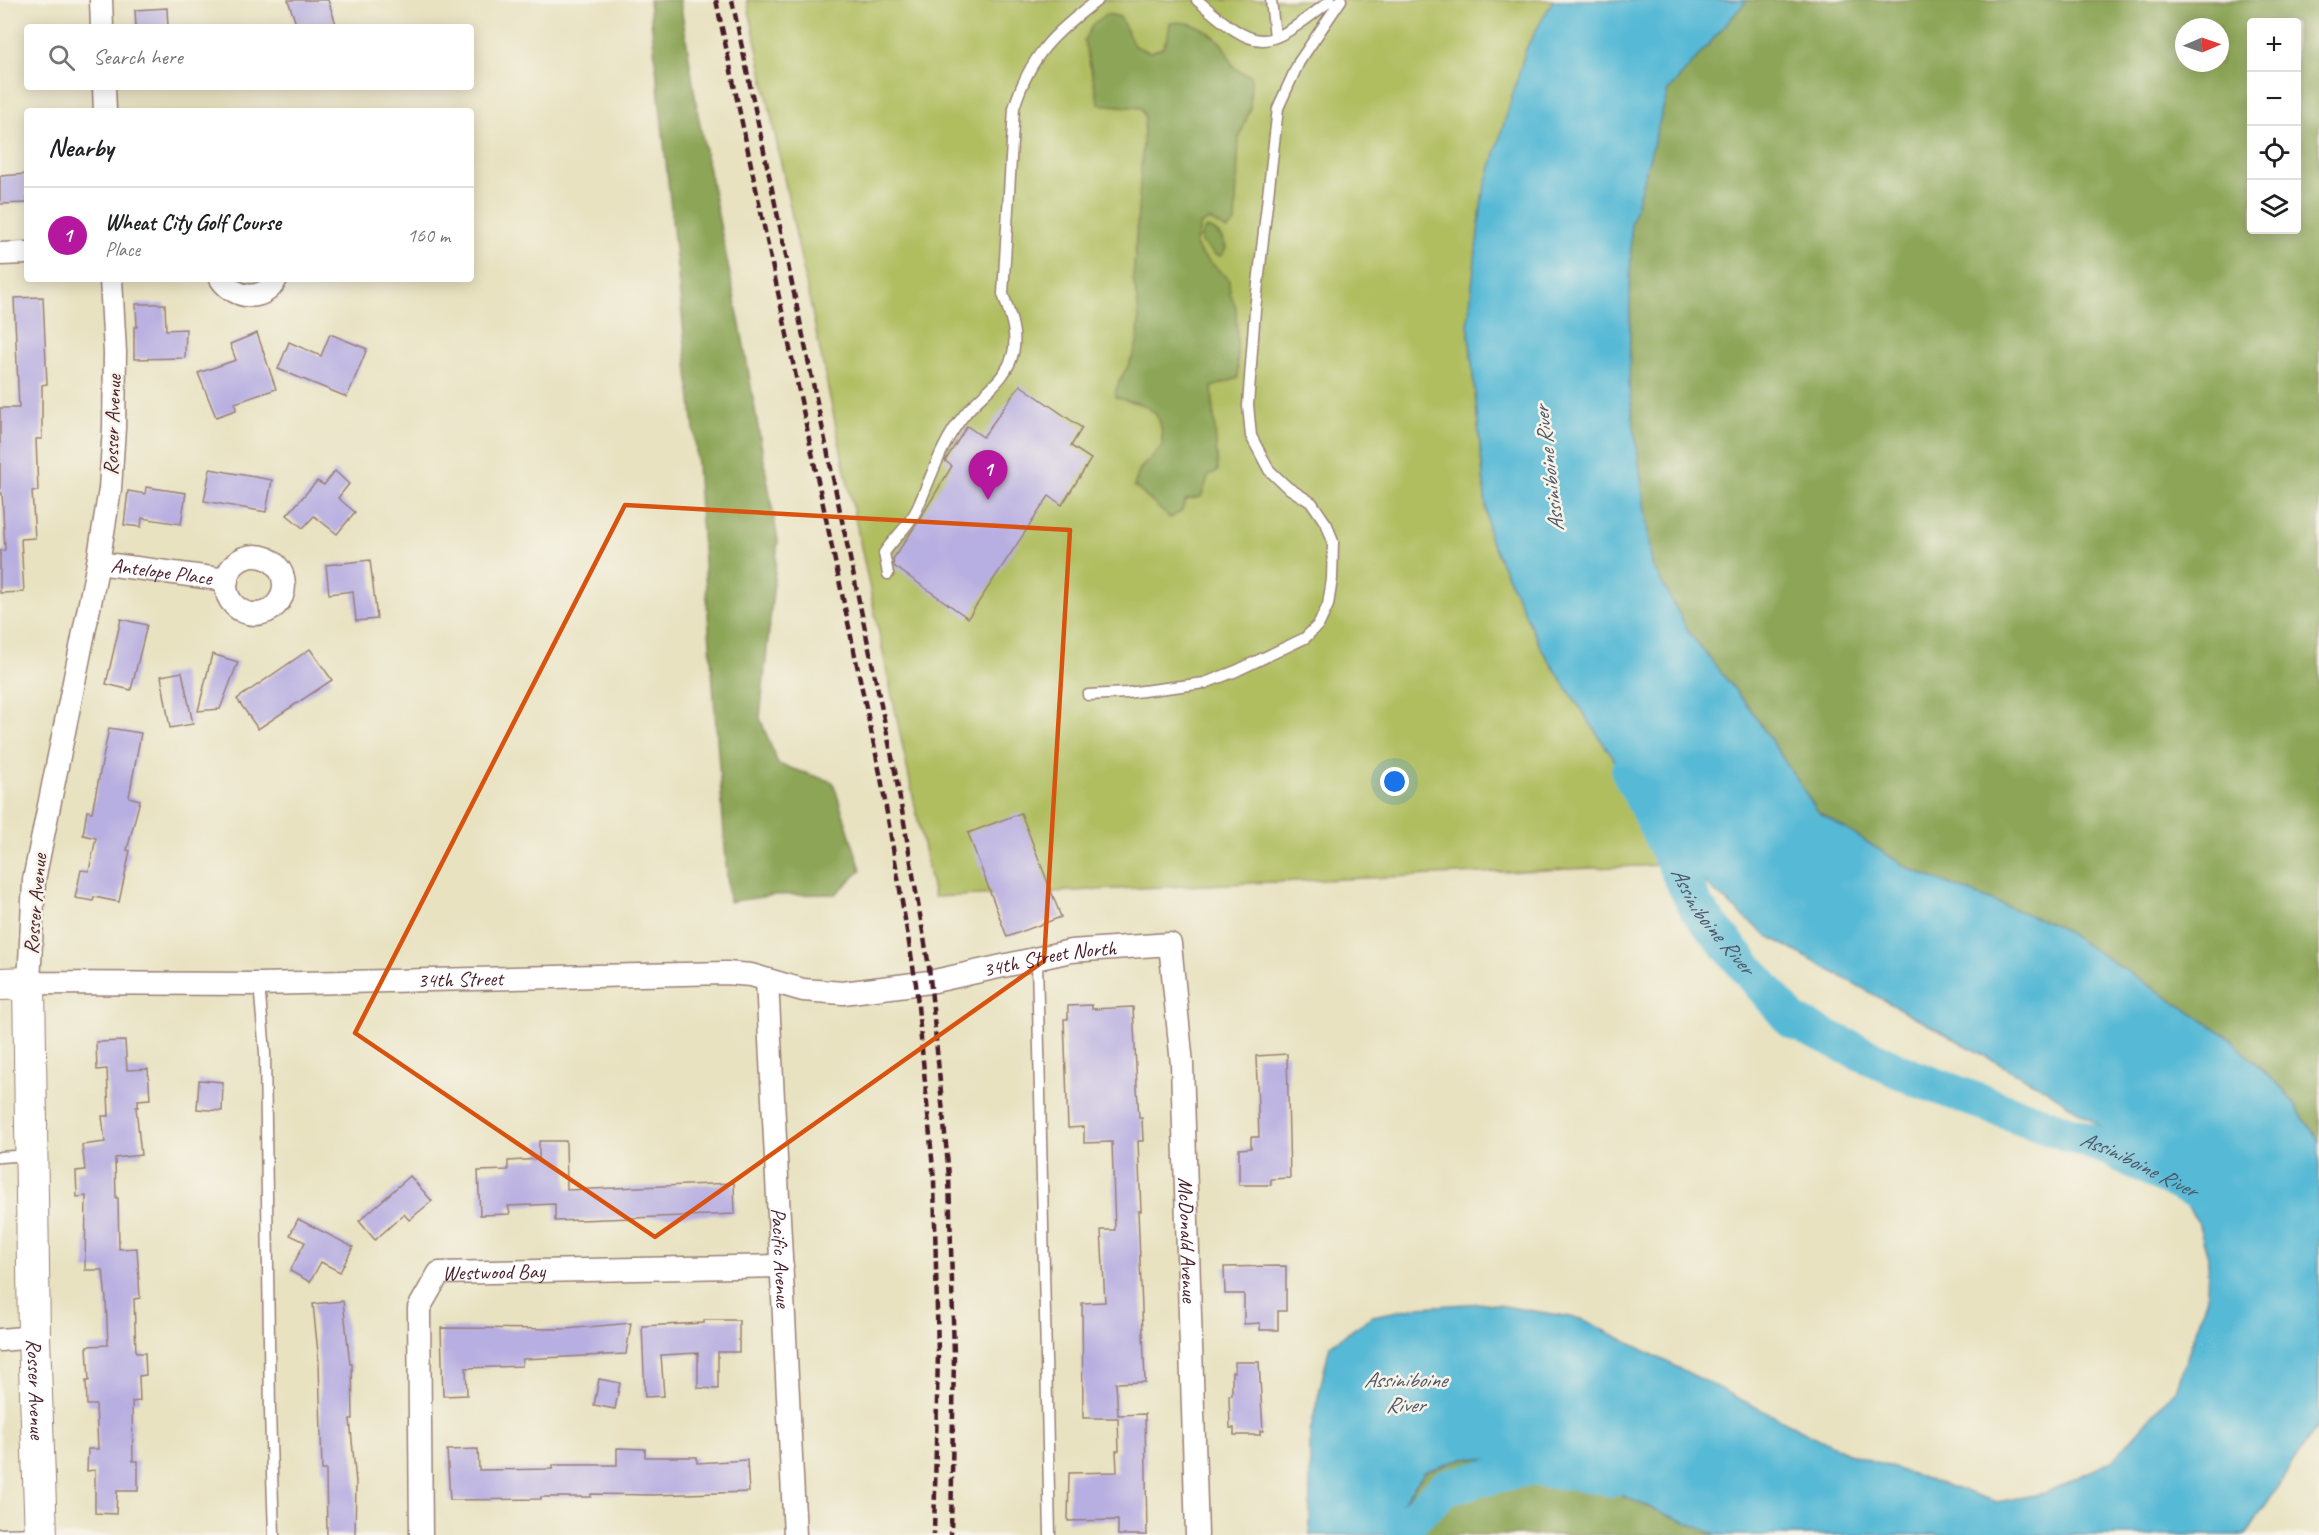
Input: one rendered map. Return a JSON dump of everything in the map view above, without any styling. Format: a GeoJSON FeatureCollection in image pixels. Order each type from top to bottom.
{"type":"FeatureCollection","features":[{"type":"Feature","properties":{"kind":"street"},"geometry":{"type":"LineString","coordinates":[[101,0],[102,24]]}},
{"type":"Feature","properties":{"kind":"street"},"geometry":{"type":"LineString","coordinates":[[104,90],[105,108]]}},
{"type":"Feature","properties":{"kind":"street"},"geometry":{"type":"LineString","coordinates":[[0,254],[24,253]]}},
{"type":"Feature","properties":{"kind":"street","name":"Rosser Avenue"},"geometry":{"type":"LineString","coordinates":[[41,1534],[34,1338],[32,1155],[15,983],[98,563],[110,489],[115,352],[111,282]]}},
{"type":"Feature","properties":{"kind":"street"},"geometry":{"type":"LineString","coordinates":[[223,282],[237,294],[247,296],[266,291],[274,282]]}},
{"type":"Feature","properties":{"kind":"street","name":"Antelope Place"},"geometry":{"type":"LineString","coordinates":[[98,563],[227,580]]}},
{"type":"Feature","properties":{"kind":"street","name":"34th Street North"},"geometry":{"type":"LineString","coordinates":[[923,983],[1071,951],[1170,944]]}},
{"type":"Feature","properties":{"kind":"street","name":"McDonald Avenue"},"geometry":{"type":"LineString","coordinates":[[1170,944],[1182,1064],[1197,1535]]}},
{"type":"Feature","properties":{"kind":"street","name":"34th Street"},"geometry":{"type":"LineString","coordinates":[[15,983],[260,984],[726,973],[751,975],[819,992],[843,993],[923,983]]}},
{"type":"Feature","properties":{"kind":"street","name":"Pacific Avenue"},"geometry":{"type":"LineString","coordinates":[[767,980],[795,1535]]}},
{"type":"Feature","properties":{"kind":"street","name":"Westwood Bay"},"geometry":{"type":"LineString","coordinates":[[421,1535],[419,1308],[439,1273],[782,1266]]}},
{"type":"Feature","properties":{"kind":"street"},"geometry":{"type":"LineString","coordinates":[[0,1340],[34,1338]]}},
{"type":"Feature","properties":{"kind":"lane"},"geometry":{"type":"LineString","coordinates":[[888,574],[884,553],[906,527],[917,509],[945,442],[965,414],[1005,372],[1013,353],[1014,336],[1003,294],[1014,108],[1022,81],[1037,56],[1067,24],[1098,0]]}},
{"type":"Feature","properties":{"kind":"lane"},"geometry":{"type":"LineString","coordinates":[[1197,0],[1239,32],[1263,40],[1275,37],[1331,0]]}},
{"type":"Feature","properties":{"kind":"lane"},"geometry":{"type":"LineString","coordinates":[[1271,0],[1275,37]]}},
{"type":"Feature","properties":{"kind":"lane"},"geometry":{"type":"LineString","coordinates":[[1088,695],[1127,693],[1205,683],[1305,638],[1319,624],[1328,604],[1332,579],[1333,542],[1327,525],[1312,502],[1287,487],[1269,470],[1251,436],[1248,405],[1278,108],[1299,62],[1341,0]]}},
{"type":"Feature","properties":{"kind":"lane"},"geometry":{"type":"LineString","coordinates":[[1037,960],[1050,1535]]}},
{"type":"Feature","properties":{"kind":"lane"},"geometry":{"type":"LineString","coordinates":[[260,984],[265,1053],[269,1388],[274,1535]]}},
{"type":"Feature","properties":{"kind":"lane"},"geometry":{"type":"LineString","coordinates":[[0,1157],[32,1155]]}},
{"type":"Feature","properties":{"kind":"lane"},"geometry":{"type":"LineString","coordinates":[[0,1533],[41,1534]]}},
{"type":"Feature","properties":{"kind":"highlighted area"},"geometry":{"type":"Polygon","coordinates":[[[625,505],[1070,530],[1044,961],[655,1237],[355,1033],[625,505]]]}},
{"type":"Feature","properties":{"kind":"green space"},"geometry":{"type":"Polygon","coordinates":[[[649,0],[680,0],[698,115],[742,335],[778,541],[760,718],[778,764],[833,782],[861,870],[836,894],[775,895],[729,902],[695,439],[649,0]]]}},
{"type":"Feature","properties":{"kind":"green space"},"geometry":{"type":"Polygon","coordinates":[[[747,0],[1553,0],[1526,49],[1468,322],[1489,537],[1542,650],[1683,864],[934,897],[747,0]]]}},
{"type":"Feature","properties":{"kind":"green space"},"geometry":{"type":"Polygon","coordinates":[[[1747,0],[2319,0],[2319,1141],[2284,1090],[2226,1035],[2057,926],[1910,869],[1818,812],[1751,710],[1690,634],[1652,565],[1629,387],[1631,224],[1668,91],[1747,0]]]}},
{"type":"Feature","properties":{"kind":"green space"},"geometry":{"type":"Polygon","coordinates":[[[1107,14],[1120,17],[1134,46],[1150,52],[1162,48],[1168,36],[1170,23],[1186,23],[1202,28],[1226,50],[1234,67],[1251,76],[1250,109],[1239,139],[1235,223],[1227,230],[1210,220],[1201,224],[1195,245],[1202,255],[1229,279],[1230,294],[1236,307],[1238,378],[1212,387],[1218,471],[1209,475],[1201,497],[1186,500],[1181,512],[1170,518],[1134,486],[1140,469],[1162,446],[1162,433],[1157,416],[1145,406],[1115,397],[1117,386],[1130,363],[1138,339],[1138,309],[1133,279],[1145,117],[1141,108],[1099,104],[1084,40],[1093,24],[1107,14]]]}},
{"type":"Feature","properties":{"kind":"green space"},"geometry":{"type":"Polygon","coordinates":[[[1206,228],[1216,232],[1223,241],[1226,248],[1222,256],[1215,255],[1201,242],[1201,236],[1206,228]]]}},
{"type":"Feature","properties":{"kind":"green space"},"geometry":{"type":"Polygon","coordinates":[[[1463,1458],[1540,1462],[1717,1535],[1407,1535],[1401,1505],[1425,1472],[1463,1458]]]}},
{"type":"Feature","properties":{"kind":"water","name":"Assiniboine River"},"geometry":{"type":"Polygon","coordinates":[[[1553,0],[1747,0],[1668,91],[1631,224],[1629,387],[1652,565],[1690,634],[1751,710],[1818,812],[1910,869],[2057,926],[2226,1035],[2284,1090],[2319,1141],[2319,1423],[2246,1535],[1717,1535],[1540,1462],[1463,1458],[1425,1472],[1401,1505],[1407,1535],[1310,1535],[1310,1433],[1330,1345],[1373,1316],[1418,1307],[1485,1303],[1582,1319],[1845,1452],[1997,1502],[2045,1493],[2112,1461],[2177,1387],[2207,1297],[2208,1257],[2198,1222],[2158,1165],[2045,1089],[1764,934],[1683,864],[1542,650],[1489,537],[1468,322],[1482,198],[1526,49],[1553,0]]]}},
{"type":"Feature","properties":{"kind":"building"},"geometry":{"type":"Polygon","coordinates":[[[288,0],[328,0],[336,24],[296,24],[288,0]]]}},
{"type":"Feature","properties":{"kind":"building"},"geometry":{"type":"Polygon","coordinates":[[[167,8],[168,24],[136,24],[135,10],[167,8]]]}},
{"type":"Feature","properties":{"kind":"building"},"geometry":{"type":"Polygon","coordinates":[[[24,174],[24,203],[0,204],[0,176],[24,174]]]}},
{"type":"Feature","properties":{"kind":"building"},"geometry":{"type":"Polygon","coordinates":[[[43,297],[47,384],[42,385],[42,439],[36,439],[38,491],[32,491],[35,538],[21,539],[24,592],[0,593],[0,551],[5,550],[2,493],[0,493],[0,408],[19,408],[14,298],[43,297]]]}},
{"type":"Feature","properties":{"kind":"building"},"geometry":{"type":"Polygon","coordinates":[[[136,304],[165,304],[166,330],[186,329],[185,358],[134,359],[134,327],[137,327],[136,304]]]}},
{"type":"Feature","properties":{"kind":"building"},"geometry":{"type":"Polygon","coordinates":[[[257,333],[276,389],[235,403],[236,410],[216,417],[198,373],[236,360],[230,344],[257,333]]]}},
{"type":"Feature","properties":{"kind":"building"},"geometry":{"type":"Polygon","coordinates":[[[330,334],[367,349],[347,397],[278,369],[289,342],[321,356],[330,334]]]}},
{"type":"Feature","properties":{"kind":"building"},"geometry":{"type":"Polygon","coordinates":[[[1020,385],[1082,428],[1071,446],[1091,459],[1062,505],[1049,496],[968,618],[894,566],[893,559],[952,466],[945,461],[967,426],[983,437],[1020,385]]]}},
{"type":"Feature","properties":{"kind":"building"},"geometry":{"type":"Polygon","coordinates":[[[210,469],[272,480],[266,512],[204,501],[210,469]]]}},
{"type":"Feature","properties":{"kind":"building"},"geometry":{"type":"Polygon","coordinates":[[[335,471],[349,484],[338,498],[355,512],[337,534],[314,516],[303,528],[287,515],[317,481],[324,485],[335,471]]]}},
{"type":"Feature","properties":{"kind":"building"},"geometry":{"type":"Polygon","coordinates":[[[146,487],[186,493],[181,524],[142,518],[141,527],[124,525],[128,491],[145,494],[146,487]]]}},
{"type":"Feature","properties":{"kind":"building"},"geometry":{"type":"Polygon","coordinates":[[[370,560],[377,619],[356,621],[353,591],[329,594],[326,565],[370,560]]]}},
{"type":"Feature","properties":{"kind":"building"},"geometry":{"type":"Polygon","coordinates":[[[121,619],[147,625],[131,690],[106,684],[121,619]]]}},
{"type":"Feature","properties":{"kind":"building"},"geometry":{"type":"Polygon","coordinates":[[[310,649],[332,680],[258,729],[237,699],[310,649]]]}},
{"type":"Feature","properties":{"kind":"building"},"geometry":{"type":"Polygon","coordinates":[[[212,654],[238,662],[220,709],[198,711],[212,654]]]}},
{"type":"Feature","properties":{"kind":"building"},"geometry":{"type":"Polygon","coordinates":[[[182,672],[193,724],[170,728],[161,676],[182,672]]]}},
{"type":"Feature","properties":{"kind":"building"},"geometry":{"type":"Polygon","coordinates":[[[109,728],[141,733],[129,797],[140,800],[127,850],[130,851],[119,902],[94,897],[93,901],[75,898],[81,870],[89,871],[96,838],[83,835],[87,811],[92,812],[109,728]]]}},
{"type":"Feature","properties":{"kind":"building"},"geometry":{"type":"Polygon","coordinates":[[[1021,813],[1061,917],[1007,937],[968,833],[1021,813]]]}},
{"type":"Feature","properties":{"kind":"building"},"geometry":{"type":"Polygon","coordinates":[[[1092,1005],[1092,1009],[1133,1007],[1139,1118],[1142,1118],[1143,1141],[1138,1141],[1141,1211],[1138,1211],[1145,1382],[1116,1383],[1118,1415],[1145,1414],[1147,1535],[1118,1535],[1118,1520],[1068,1521],[1069,1473],[1117,1472],[1116,1451],[1119,1451],[1118,1418],[1083,1418],[1082,1303],[1105,1302],[1101,1230],[1115,1230],[1112,1142],[1084,1143],[1084,1127],[1068,1128],[1064,1019],[1068,1019],[1068,1006],[1092,1005]]]}},
{"type":"Feature","properties":{"kind":"building"},"geometry":{"type":"Polygon","coordinates":[[[125,1041],[127,1070],[148,1069],[150,1099],[138,1100],[138,1107],[136,1107],[141,1155],[115,1158],[119,1249],[137,1248],[140,1298],[134,1299],[136,1353],[145,1353],[146,1375],[139,1376],[140,1401],[132,1402],[133,1461],[138,1461],[138,1491],[117,1491],[116,1514],[95,1513],[95,1470],[87,1471],[88,1449],[98,1449],[96,1405],[87,1405],[86,1381],[89,1381],[87,1346],[108,1345],[103,1270],[85,1270],[86,1196],[77,1197],[76,1171],[85,1170],[82,1145],[105,1142],[102,1116],[109,1116],[107,1069],[97,1070],[96,1042],[125,1041]]]}},
{"type":"Feature","properties":{"kind":"building"},"geometry":{"type":"Polygon","coordinates":[[[1287,1054],[1290,1178],[1271,1179],[1271,1185],[1239,1185],[1239,1149],[1251,1148],[1251,1137],[1259,1137],[1256,1056],[1287,1054]]]}},
{"type":"Feature","properties":{"kind":"building"},"geometry":{"type":"Polygon","coordinates":[[[199,1080],[223,1082],[222,1111],[197,1109],[199,1080]]]}},
{"type":"Feature","properties":{"kind":"building"},"geometry":{"type":"Polygon","coordinates":[[[539,1141],[566,1141],[567,1190],[734,1183],[735,1214],[555,1221],[555,1204],[508,1206],[510,1214],[480,1215],[478,1171],[508,1170],[508,1161],[539,1159],[539,1141]]]}},
{"type":"Feature","properties":{"kind":"building"},"geometry":{"type":"Polygon","coordinates":[[[410,1176],[432,1201],[409,1220],[404,1214],[375,1240],[359,1221],[410,1176]]]}},
{"type":"Feature","properties":{"kind":"building"},"geometry":{"type":"Polygon","coordinates":[[[298,1219],[353,1247],[340,1272],[321,1262],[310,1282],[290,1271],[305,1242],[290,1235],[298,1219]]]}},
{"type":"Feature","properties":{"kind":"building"},"geometry":{"type":"Polygon","coordinates":[[[1286,1266],[1286,1311],[1278,1311],[1278,1330],[1260,1330],[1260,1323],[1244,1324],[1244,1294],[1225,1294],[1224,1267],[1286,1266]]]}},
{"type":"Feature","properties":{"kind":"building"},"geometry":{"type":"Polygon","coordinates":[[[343,1301],[350,1364],[352,1364],[353,1419],[350,1419],[356,1483],[355,1535],[327,1535],[326,1470],[322,1470],[319,1363],[313,1304],[343,1301]]]}},
{"type":"Feature","properties":{"kind":"building"},"geometry":{"type":"Polygon","coordinates":[[[704,1320],[739,1320],[739,1352],[718,1352],[718,1389],[698,1388],[698,1353],[661,1355],[664,1396],[645,1397],[642,1326],[704,1323],[704,1320]]]}},
{"type":"Feature","properties":{"kind":"building"},"geometry":{"type":"Polygon","coordinates":[[[631,1323],[626,1354],[523,1359],[522,1366],[466,1368],[467,1395],[443,1396],[441,1328],[565,1329],[631,1323]]]}},
{"type":"Feature","properties":{"kind":"building"},"geometry":{"type":"Polygon","coordinates":[[[1235,1362],[1259,1362],[1263,1431],[1260,1431],[1260,1435],[1234,1435],[1234,1428],[1230,1428],[1229,1395],[1232,1395],[1232,1372],[1235,1372],[1235,1362]]]}},
{"type":"Feature","properties":{"kind":"building"},"geometry":{"type":"Polygon","coordinates":[[[599,1379],[620,1383],[615,1409],[594,1405],[599,1379]]]}},
{"type":"Feature","properties":{"kind":"building"},"geometry":{"type":"Polygon","coordinates":[[[617,1448],[645,1449],[645,1457],[697,1457],[697,1463],[747,1460],[749,1492],[591,1494],[591,1497],[450,1500],[447,1450],[478,1449],[479,1470],[553,1469],[553,1465],[617,1465],[617,1448]]]}},
{"type":"Feature","properties":{"kind":"waterway","name":"Assiniboine River"},"geometry":{"type":"LineString","coordinates":[[1629,771],[1697,909],[1792,1021],[1917,1079],[2108,1148],[2210,1199]]}},
{"type":"Feature","properties":{"kind":"waterway","name":"Assiniboine River"},"geometry":{"type":"LineString","coordinates":[[1404,1535],[1405,1525],[1446,1487],[1528,1468],[1606,1476],[1611,1479]]}},
{"type":"Feature","properties":{"kind":"railway"},"geometry":{"type":"LineString","coordinates":[[716,0],[881,778],[916,984],[934,1180],[938,1354],[934,1535]]}},
{"type":"Feature","properties":{"kind":"railway"},"geometry":{"type":"LineString","coordinates":[[732,0],[896,776],[929,967],[949,1176],[954,1355],[951,1535]]}},
{"type":"Feature","properties":{"kind":"place","name":"Wheat City Golf Course"},"geometry":{"type":"Point","coordinates":[988,500]}}]}
